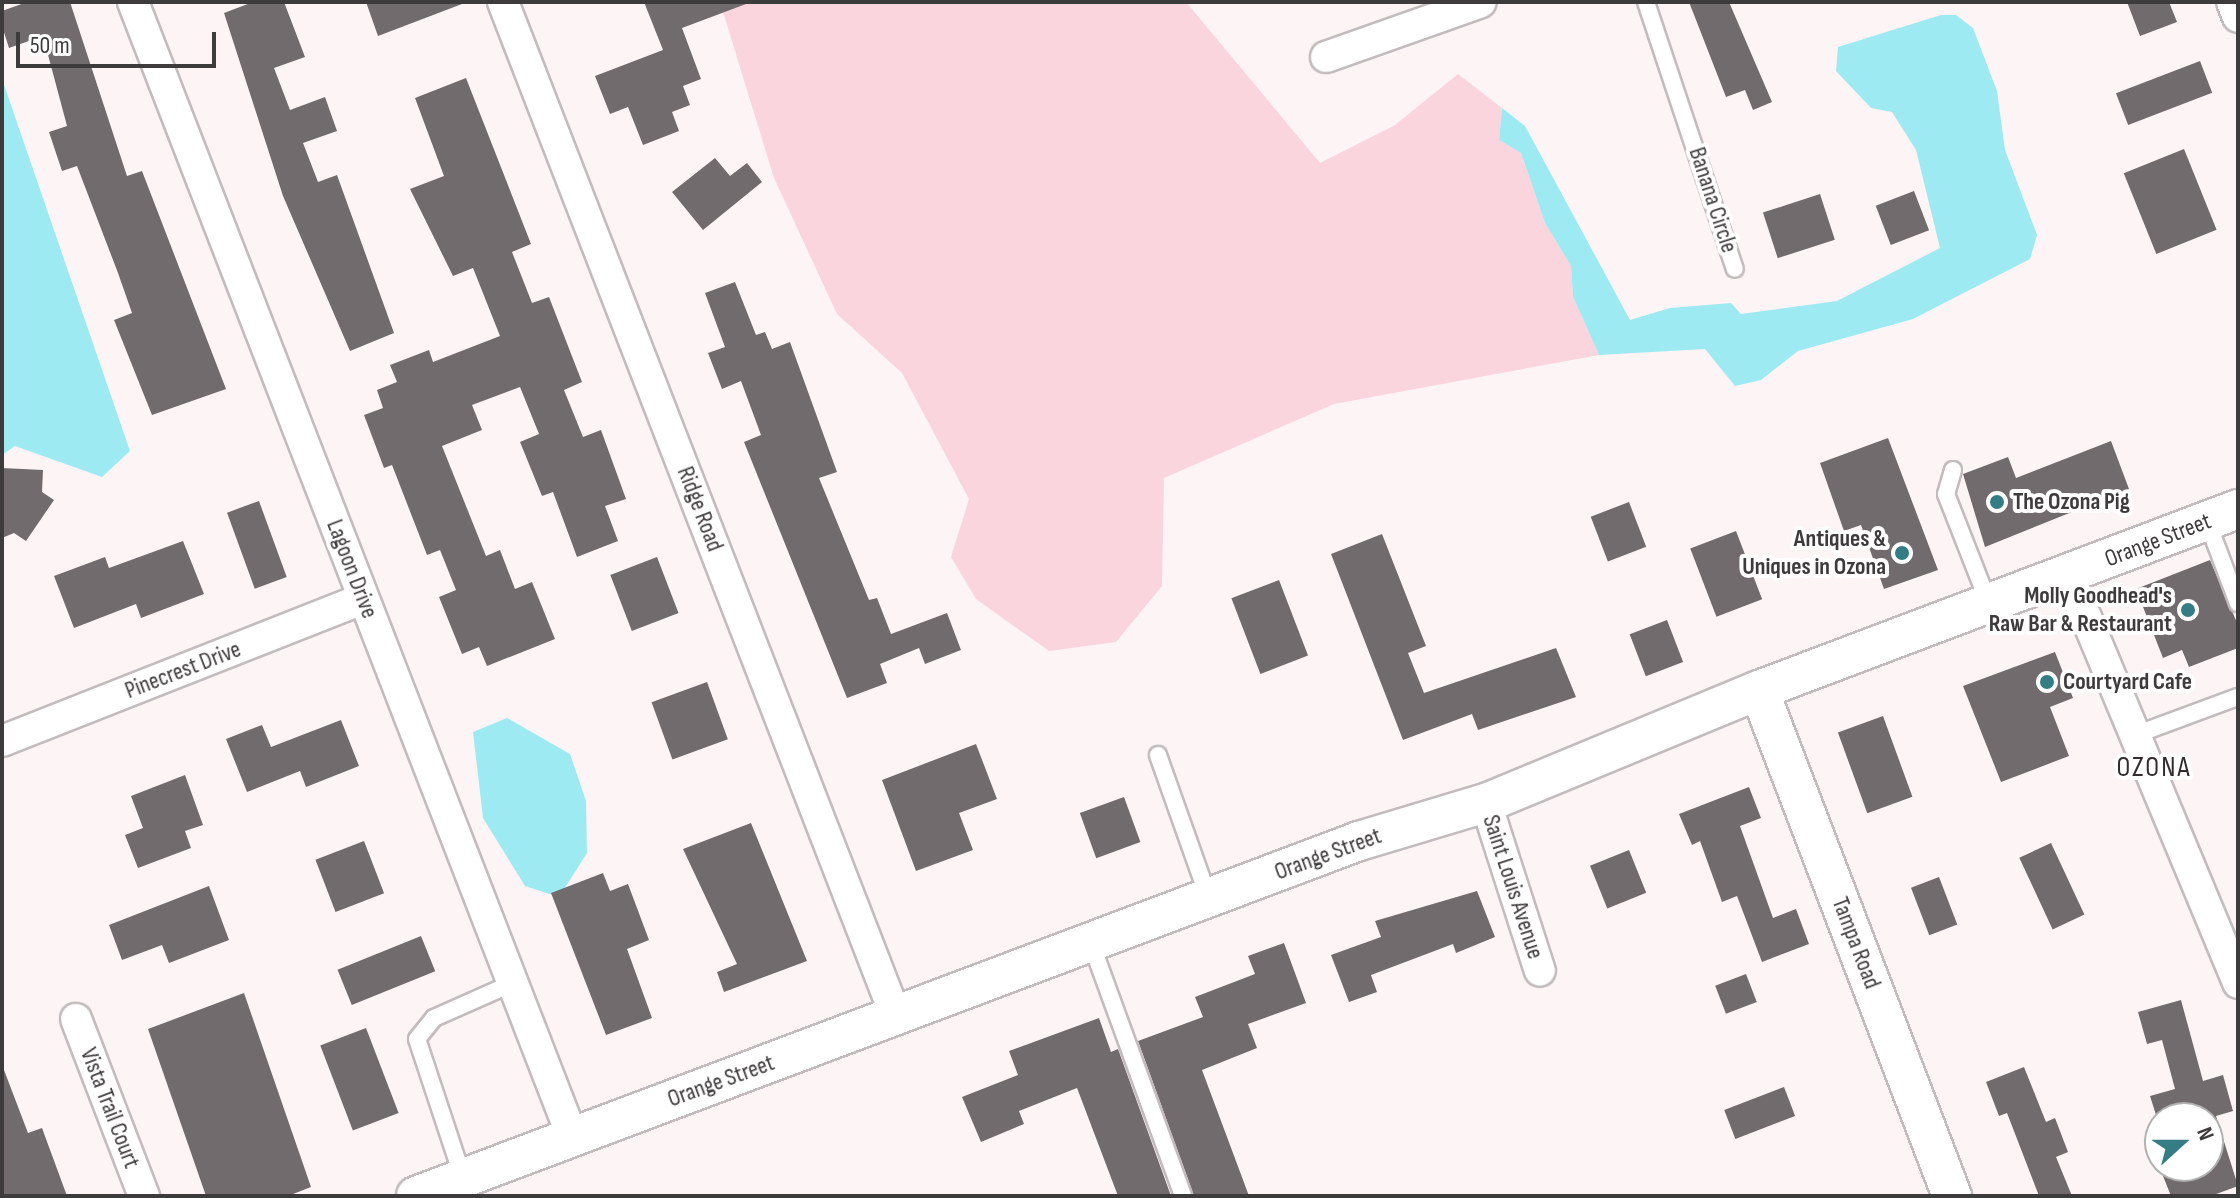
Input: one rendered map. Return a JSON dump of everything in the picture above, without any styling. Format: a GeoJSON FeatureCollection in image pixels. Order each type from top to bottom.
{"type":"FeatureCollection","features":[{"type":"Feature","properties":{"kind":"street","name":"Lagoon Drive"},"geometry":{"type":"LineString","coordinates":[[133,2],[572,1136]]}},
{"type":"Feature","properties":{"kind":"street","name":"Ridge Road"},"geometry":{"type":"LineString","coordinates":[[503,2],[896,1017]]}},
{"type":"Feature","properties":{"kind":"street"},"geometry":{"type":"LineString","coordinates":[[1326,57],[1481,2]]}},
{"type":"Feature","properties":{"kind":"street"},"geometry":{"type":"LineString","coordinates":[[2232,2],[2238,17]]}},
{"type":"Feature","properties":{"kind":"street","name":"Orange Street"},"geometry":{"type":"LineString","coordinates":[[416,1196],[1209,899],[1486,803],[1759,690],[2222,515]]}},
{"type":"Feature","properties":{"kind":"street"},"geometry":{"type":"LineString","coordinates":[[2068,574],[2238,983]]}},
{"type":"Feature","properties":{"kind":"street","name":"Pinecrest Drive"},"geometry":{"type":"LineString","coordinates":[[2,741],[363,599]]}},
{"type":"Feature","properties":{"kind":"street","name":"Tampa Road"},"geometry":{"type":"LineString","coordinates":[[1759,690],[1952,1196]]}},
{"type":"Feature","properties":{"kind":"street","name":"Saint Louis Avenue"},"geometry":{"type":"LineString","coordinates":[[1486,803],[1540,971]]}},
{"type":"Feature","properties":{"kind":"street","name":"Vista Trail Court"},"geometry":{"type":"LineString","coordinates":[[76,1019],[144,1196]]}},
{"type":"Feature","properties":{"kind":"lane","name":"Banana Circle"},"geometry":{"type":"LineString","coordinates":[[1646,2],[1735,269]]}},
{"type":"Feature","properties":{"kind":"lane"},"geometry":{"type":"LineString","coordinates":[[1953,470],[1946,494],[1989,604]]}},
{"type":"Feature","properties":{"kind":"lane"},"geometry":{"type":"LineString","coordinates":[[2222,515],[2238,603]]}},
{"type":"Feature","properties":{"kind":"lane"},"geometry":{"type":"LineString","coordinates":[[2135,735],[2238,697]]}},
{"type":"Feature","properties":{"kind":"lane"},"geometry":{"type":"LineString","coordinates":[[1158,755],[1209,899]]}},
{"type":"Feature","properties":{"kind":"lane"},"geometry":{"type":"LineString","coordinates":[[1091,943],[1183,1196]]}},
{"type":"Feature","properties":{"kind":"lane"},"geometry":{"type":"LineString","coordinates":[[463,1178],[417,1039],[434,1018],[513,983]]}},
{"type":"Feature","properties":{"kind":"shaded area"},"geometry":{"type":"Polygon","coordinates":[[[720,2],[1186,2],[1320,163],[1395,125],[1458,74],[1502,108],[1499,140],[1521,153],[1545,223],[1571,266],[1573,297],[1599,355],[1334,404],[1164,478],[1162,586],[1116,642],[1049,651],[976,599],[951,557],[969,499],[902,373],[837,314],[774,178],[720,2]]]}},
{"type":"Feature","properties":{"kind":"water"},"geometry":{"type":"Polygon","coordinates":[[[1941,15],[1956,15],[1973,28],[1997,91],[2005,150],[2037,235],[2030,259],[1913,319],[1798,351],[1761,380],[1735,386],[1705,349],[1599,355],[1573,297],[1571,266],[1545,223],[1521,153],[1499,140],[1502,108],[1525,126],[1630,320],[1670,308],[1731,303],[1741,314],[1837,301],[1940,248],[1916,150],[1892,112],[1871,108],[1836,71],[1838,47],[1941,15]]]}},
{"type":"Feature","properties":{"kind":"water"},"geometry":{"type":"Polygon","coordinates":[[[2,79],[130,451],[102,477],[15,446],[2,455],[2,79]]]}},
{"type":"Feature","properties":{"kind":"water"},"geometry":{"type":"Polygon","coordinates":[[[507,718],[570,754],[586,801],[587,853],[559,897],[525,886],[483,818],[473,732],[507,718]]]}},
{"type":"Feature","properties":{"kind":"building"},"geometry":{"type":"Polygon","coordinates":[[[27,2],[70,2],[127,176],[142,171],[226,389],[152,415],[114,320],[132,313],[118,273],[77,166],[62,171],[49,132],[67,126],[43,36],[9,48],[2,26],[2,11],[27,2]]]}},
{"type":"Feature","properties":{"kind":"building"},"geometry":{"type":"Polygon","coordinates":[[[253,2],[284,2],[305,57],[274,68],[290,110],[325,97],[337,131],[303,143],[318,182],[337,175],[394,333],[350,351],[283,196],[224,13],[253,2]]]}},
{"type":"Feature","properties":{"kind":"building"},"geometry":{"type":"Polygon","coordinates":[[[366,2],[462,2],[462,4],[378,36],[366,2]]]}},
{"type":"Feature","properties":{"kind":"building"},"geometry":{"type":"Polygon","coordinates":[[[644,2],[746,4],[682,28],[701,79],[683,86],[690,105],[672,112],[679,131],[643,145],[628,107],[610,114],[595,76],[663,50],[644,2]]]}},
{"type":"Feature","properties":{"kind":"building"},"geometry":{"type":"Polygon","coordinates":[[[1689,2],[1729,2],[1772,102],[1753,110],[1745,90],[1726,97],[1689,2]]]}},
{"type":"Feature","properties":{"kind":"building"},"geometry":{"type":"Polygon","coordinates":[[[2127,2],[2169,2],[2177,22],[2140,36],[2127,2]]]}},
{"type":"Feature","properties":{"kind":"building"},"geometry":{"type":"Polygon","coordinates":[[[2200,61],[2212,93],[2128,125],[2116,93],[2200,61]]]}},
{"type":"Feature","properties":{"kind":"building"},"geometry":{"type":"Polygon","coordinates":[[[466,78],[531,244],[512,252],[532,303],[549,297],[582,382],[564,390],[583,437],[601,430],[626,499],[605,506],[618,541],[577,557],[553,492],[542,496],[520,442],[539,434],[520,387],[472,405],[482,430],[442,446],[486,556],[500,550],[515,589],[532,582],[555,639],[487,666],[479,647],[462,654],[439,597],[456,590],[440,550],[427,555],[392,465],[384,468],[364,415],[383,408],[377,390],[397,382],[390,365],[429,350],[433,362],[500,336],[473,268],[453,276],[410,189],[444,176],[415,98],[466,78]]]}},
{"type":"Feature","properties":{"kind":"building"},"geometry":{"type":"Polygon","coordinates":[[[2184,149],[2217,230],[2156,254],[2124,173],[2184,149]]]}},
{"type":"Feature","properties":{"kind":"building"},"geometry":{"type":"Polygon","coordinates":[[[715,158],[730,176],[747,163],[762,182],[703,230],[672,192],[715,158]]]}},
{"type":"Feature","properties":{"kind":"building"},"geometry":{"type":"Polygon","coordinates":[[[1914,191],[1929,230],[1891,245],[1876,206],[1914,191]]]}},
{"type":"Feature","properties":{"kind":"building"},"geometry":{"type":"Polygon","coordinates":[[[1820,194],[1835,240],[1778,258],[1763,213],[1820,194]]]}},
{"type":"Feature","properties":{"kind":"building"},"geometry":{"type":"Polygon","coordinates":[[[735,282],[756,335],[765,332],[772,349],[790,342],[837,472],[819,478],[869,600],[877,598],[891,634],[947,613],[961,650],[925,664],[919,648],[880,664],[887,683],[847,698],[744,442],[761,435],[741,381],[722,389],[708,353],[725,347],[705,293],[735,282]]]}},
{"type":"Feature","properties":{"kind":"building"},"geometry":{"type":"Polygon","coordinates":[[[1888,438],[1938,570],[1884,589],[1861,525],[1844,531],[1820,463],[1888,438]]]}},
{"type":"Feature","properties":{"kind":"building"},"geometry":{"type":"Polygon","coordinates":[[[2111,441],[2129,489],[1985,547],[1963,474],[2008,457],[2016,478],[2111,441]]]}},
{"type":"Feature","properties":{"kind":"building"},"geometry":{"type":"Polygon","coordinates":[[[2,468],[43,470],[42,492],[54,500],[26,541],[14,533],[2,538],[2,468]]]}},
{"type":"Feature","properties":{"kind":"building"},"geometry":{"type":"Polygon","coordinates":[[[259,501],[287,577],[255,589],[227,513],[259,501]]]}},
{"type":"Feature","properties":{"kind":"building"},"geometry":{"type":"Polygon","coordinates":[[[1629,502],[1646,547],[1608,562],[1591,517],[1629,502]]]}},
{"type":"Feature","properties":{"kind":"building"},"geometry":{"type":"Polygon","coordinates":[[[1736,531],[1762,599],[1716,617],[1690,549],[1736,531]]]}},
{"type":"Feature","properties":{"kind":"building"},"geometry":{"type":"Polygon","coordinates":[[[1382,534],[1426,646],[1408,653],[1424,693],[1556,648],[1576,697],[1478,730],[1472,714],[1403,740],[1331,554],[1382,534]]]}},
{"type":"Feature","properties":{"kind":"building"},"geometry":{"type":"Polygon","coordinates":[[[183,541],[204,594],[141,618],[136,604],[74,628],[54,576],[105,557],[109,568],[183,541]]]}},
{"type":"Feature","properties":{"kind":"building"},"geometry":{"type":"Polygon","coordinates":[[[657,557],[679,613],[632,631],[610,575],[657,557]]]}},
{"type":"Feature","properties":{"kind":"building","name":"Molly Goodhead's Raw Bar & Restaurant"},"geometry":{"type":"Polygon","coordinates":[[[2210,560],[2238,625],[2238,648],[2189,667],[2182,650],[2163,658],[2136,589],[2210,560]]]}},
{"type":"Feature","properties":{"kind":"building"},"geometry":{"type":"Polygon","coordinates":[[[1279,580],[1308,656],[1260,674],[1231,598],[1279,580]]]}},
{"type":"Feature","properties":{"kind":"building"},"geometry":{"type":"Polygon","coordinates":[[[1667,620],[1683,662],[1646,676],[1630,634],[1667,620]]]}},
{"type":"Feature","properties":{"kind":"building"},"geometry":{"type":"Polygon","coordinates":[[[2055,652],[2073,698],[2050,707],[2069,756],[2001,782],[1963,686],[2055,652]]]}},
{"type":"Feature","properties":{"kind":"building"},"geometry":{"type":"Polygon","coordinates":[[[707,682],[728,739],[672,760],[652,702],[707,682]]]}},
{"type":"Feature","properties":{"kind":"building"},"geometry":{"type":"Polygon","coordinates":[[[1883,716],[1912,797],[1867,813],[1838,732],[1883,716]]]}},
{"type":"Feature","properties":{"kind":"building"},"geometry":{"type":"Polygon","coordinates":[[[341,720],[359,766],[306,787],[300,771],[247,792],[226,739],[262,725],[271,747],[341,720]]]}},
{"type":"Feature","properties":{"kind":"building"},"geometry":{"type":"Polygon","coordinates":[[[976,744],[997,799],[959,813],[973,850],[916,871],[882,780],[976,744]]]}},
{"type":"Feature","properties":{"kind":"building"},"geometry":{"type":"Polygon","coordinates":[[[185,775],[203,825],[185,831],[191,848],[138,868],[125,835],[143,828],[131,796],[185,775]]]}},
{"type":"Feature","properties":{"kind":"building"},"geometry":{"type":"Polygon","coordinates":[[[1749,787],[1761,818],[1740,826],[1773,918],[1796,909],[1809,944],[1762,962],[1737,896],[1722,902],[1700,841],[1692,845],[1679,814],[1749,787]]]}},
{"type":"Feature","properties":{"kind":"building"},"geometry":{"type":"Polygon","coordinates":[[[1124,797],[1140,842],[1096,858],[1080,813],[1124,797]]]}},
{"type":"Feature","properties":{"kind":"building"},"geometry":{"type":"Polygon","coordinates":[[[751,823],[807,961],[724,992],[717,972],[737,964],[683,849],[751,823]]]}},
{"type":"Feature","properties":{"kind":"building"},"geometry":{"type":"Polygon","coordinates":[[[364,841],[384,893],[336,912],[315,860],[364,841]]]}},
{"type":"Feature","properties":{"kind":"building"},"geometry":{"type":"Polygon","coordinates":[[[2051,843],[2084,915],[2053,929],[2019,858],[2051,843]]]}},
{"type":"Feature","properties":{"kind":"building"},"geometry":{"type":"Polygon","coordinates":[[[1629,850],[1646,893],[1607,908],[1590,866],[1629,850]]]}},
{"type":"Feature","properties":{"kind":"building"},"geometry":{"type":"Polygon","coordinates":[[[603,873],[610,891],[628,884],[649,940],[627,949],[652,1018],[606,1035],[551,893],[603,873]]]}},
{"type":"Feature","properties":{"kind":"building"},"geometry":{"type":"Polygon","coordinates":[[[1939,877],[1957,925],[1929,935],[1911,888],[1939,877]]]}},
{"type":"Feature","properties":{"kind":"building"},"geometry":{"type":"Polygon","coordinates":[[[209,886],[229,940],[169,963],[162,945],[122,960],[109,925],[209,886]]]}},
{"type":"Feature","properties":{"kind":"building"},"geometry":{"type":"Polygon","coordinates":[[[1477,891],[1495,937],[1456,953],[1453,944],[1371,975],[1377,992],[1349,1002],[1331,955],[1381,937],[1375,921],[1477,891]]]}},
{"type":"Feature","properties":{"kind":"building"},"geometry":{"type":"Polygon","coordinates":[[[421,936],[435,971],[352,1005],[338,970],[421,936]]]}},
{"type":"Feature","properties":{"kind":"building"},"geometry":{"type":"Polygon","coordinates":[[[1284,943],[1306,1003],[1248,1024],[1257,1048],[1202,1070],[1249,1196],[1194,1196],[1138,1041],[1203,1017],[1195,997],[1255,974],[1248,956],[1284,943]]]}},
{"type":"Feature","properties":{"kind":"building"},"geometry":{"type":"Polygon","coordinates":[[[1746,974],[1757,1002],[1726,1014],[1715,986],[1746,974]]]}},
{"type":"Feature","properties":{"kind":"building"},"geometry":{"type":"Polygon","coordinates":[[[244,993],[311,1187],[288,1196],[206,1196],[148,1029],[244,993]]]}},
{"type":"Feature","properties":{"kind":"building"},"geometry":{"type":"Polygon","coordinates":[[[2181,1000],[2203,1081],[2223,1075],[2233,1111],[2224,1114],[2224,1102],[2152,1102],[2150,1096],[2175,1089],[2162,1040],[2147,1044],[2138,1012],[2181,1000]]]}},
{"type":"Feature","properties":{"kind":"building"},"geometry":{"type":"Polygon","coordinates":[[[1099,1018],[1111,1052],[1118,1049],[1171,1196],[1118,1196],[1077,1088],[1019,1111],[1024,1124],[981,1142],[962,1097],[1018,1075],[1009,1051],[1099,1018]]]}},
{"type":"Feature","properties":{"kind":"building"},"geometry":{"type":"Polygon","coordinates":[[[366,1028],[399,1113],[353,1131],[320,1046],[366,1028]]]}},
{"type":"Feature","properties":{"kind":"building"},"geometry":{"type":"Polygon","coordinates":[[[2024,1067],[2046,1122],[2055,1118],[2068,1152],[2056,1157],[2072,1196],[2039,1196],[2007,1113],[1999,1116],[1986,1082],[2024,1067]]]}},
{"type":"Feature","properties":{"kind":"building"},"geometry":{"type":"Polygon","coordinates":[[[4,1070],[28,1133],[42,1128],[67,1196],[2,1196],[4,1070]]]}},
{"type":"Feature","properties":{"kind":"building"},"geometry":{"type":"Polygon","coordinates":[[[1784,1087],[1795,1116],[1735,1139],[1724,1110],[1784,1087]]]}},
{"type":"Feature","properties":{"kind":"building"},"geometry":{"type":"Polygon","coordinates":[[[2224,1141],[2238,1186],[2211,1196],[2171,1196],[2165,1182],[2224,1182],[2224,1141]]]}},
{"type":"Feature","properties":{"kind":"place","name":"The Ozona Pig"},"geometry":{"type":"Point","coordinates":[1997,502]}},
{"type":"Feature","properties":{"kind":"place","name":"Antiques & Uniques in Ozona"},"geometry":{"type":"Point","coordinates":[1902,553]}},
{"type":"Feature","properties":{"kind":"place","name":"Molly Goodhead's Raw Bar & Restaurant"},"geometry":{"type":"Point","coordinates":[2188,610]}},
{"type":"Feature","properties":{"kind":"place","name":"Courtyard Cafe"},"geometry":{"type":"Point","coordinates":[2047,682]}},
{"type":"Feature","properties":{"kind":"district","name":"OZONA"},"geometry":{"type":"Point","coordinates":[2154,768]}}]}
